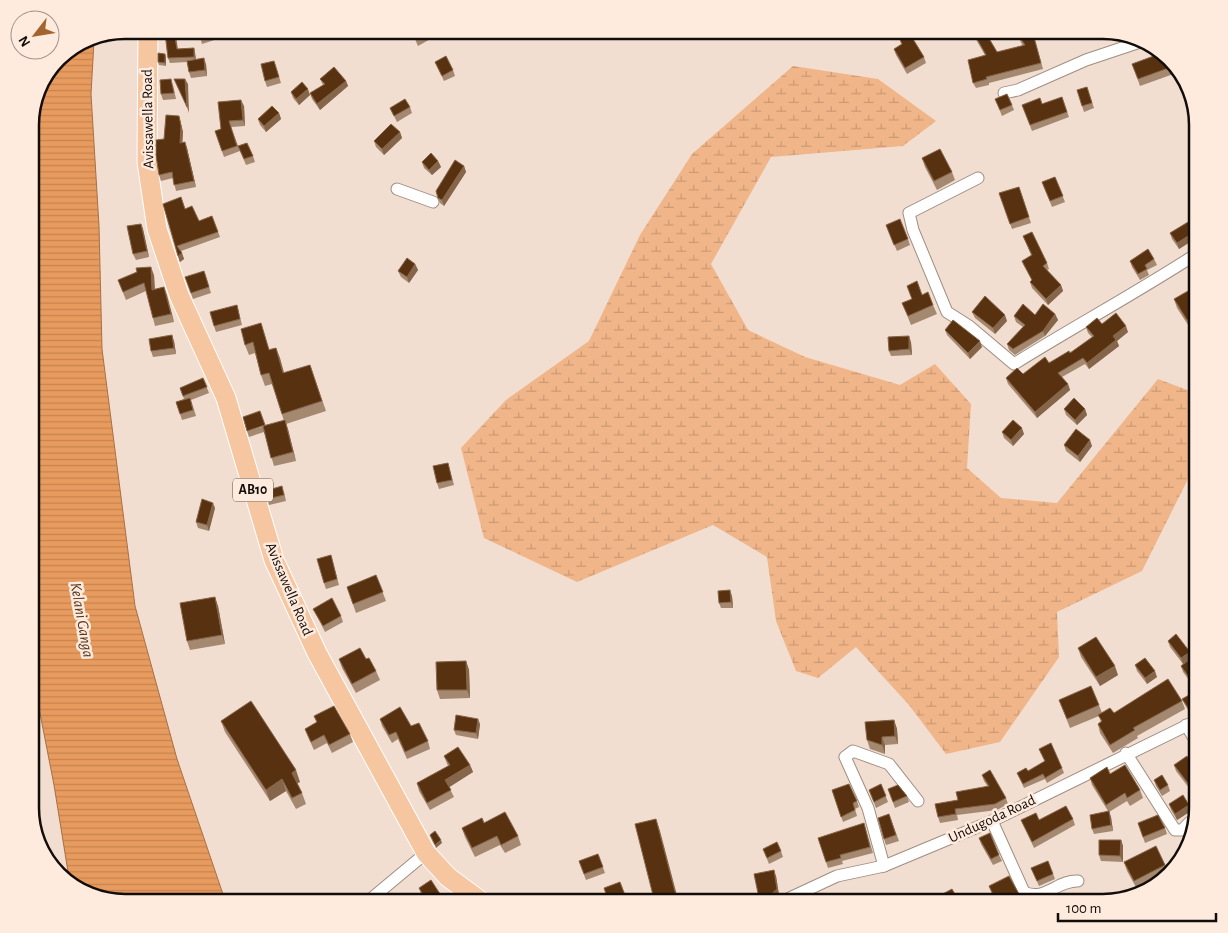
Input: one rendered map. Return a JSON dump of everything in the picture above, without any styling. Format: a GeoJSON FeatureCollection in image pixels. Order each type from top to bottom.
{"type":"FeatureCollection","features":[{"type":"Feature","properties":{"kind":"main road","name":"Avissawella Road"},"geometry":{"type":"LineString","coordinates":[[148,39],[147,162],[157,228],[179,295],[226,398],[274,560],[317,653],[426,853],[448,877],[471,894]]}},
{"type":"Feature","properties":{"kind":"street"},"geometry":{"type":"LineString","coordinates":[[1004,93],[1018,90],[1086,60],[1134,44]]}},
{"type":"Feature","properties":{"kind":"street"},"geometry":{"type":"LineString","coordinates":[[978,178],[909,213],[913,230],[947,312],[969,326],[1014,364],[1102,310],[1140,290],[1189,259]]}},
{"type":"Feature","properties":{"kind":"street"},"geometry":{"type":"LineString","coordinates":[[397,189],[433,202]]}},
{"type":"Feature","properties":{"kind":"street","name":"Undugoda Road"},"geometry":{"type":"LineString","coordinates":[[798,894],[837,876],[884,866],[992,821],[1189,724]]}},
{"type":"Feature","properties":{"kind":"street"},"geometry":{"type":"LineString","coordinates":[[1186,725],[1189,730]]}},
{"type":"Feature","properties":{"kind":"street"},"geometry":{"type":"LineString","coordinates":[[884,866],[868,808],[845,757],[853,751],[889,764],[918,801]]}},
{"type":"Feature","properties":{"kind":"street"},"geometry":{"type":"LineString","coordinates":[[1126,754],[1175,830],[1182,830],[1188,824]]}},
{"type":"Feature","properties":{"kind":"street"},"geometry":{"type":"LineString","coordinates":[[992,821],[1024,892],[1028,894]]}},
{"type":"Feature","properties":{"kind":"street"},"geometry":{"type":"LineString","coordinates":[[377,894],[426,853]]}},
{"type":"Feature","properties":{"kind":"street"},"geometry":{"type":"LineString","coordinates":[[1040,894],[1047,892],[1067,880],[1078,881]]}},
{"type":"Feature","properties":{"kind":"green space"},"geometry":{"type":"Polygon","coordinates":[[[793,66],[878,79],[936,121],[903,146],[771,157],[711,264],[748,330],[805,357],[900,385],[935,364],[971,404],[967,468],[1001,498],[1057,503],[1158,379],[1189,391],[1189,477],[1142,571],[1057,612],[1059,657],[1000,742],[946,754],[909,705],[856,647],[818,678],[796,671],[776,621],[767,557],[713,525],[577,582],[484,538],[461,448],[506,400],[589,341],[640,235],[692,154],[793,66]]]}},
{"type":"Feature","properties":{"kind":"water","name":"Kelani Ganga"},"geometry":{"type":"Polygon","coordinates":[[[94,44],[91,94],[99,226],[102,349],[135,606],[177,759],[223,894],[108,893],[82,883],[68,873],[39,708],[39,119],[42,102],[56,72],[68,60],[94,44]]]}},
{"type":"Feature","properties":{"kind":"building"},"geometry":{"type":"Polygon","coordinates":[[[166,39],[175,39],[177,49],[194,48],[194,57],[168,58],[166,39]]]}},
{"type":"Feature","properties":{"kind":"building"},"geometry":{"type":"Polygon","coordinates":[[[900,39],[913,39],[924,57],[905,68],[894,49],[902,44],[900,39]]]}},
{"type":"Feature","properties":{"kind":"building"},"geometry":{"type":"Polygon","coordinates":[[[977,39],[989,39],[997,52],[1025,45],[1021,39],[1034,39],[1041,63],[986,77],[987,79],[973,83],[968,60],[986,55],[977,39]]]}},
{"type":"Feature","properties":{"kind":"building"},"geometry":{"type":"Polygon","coordinates":[[[158,53],[165,54],[165,63],[158,62],[158,53]]]}},
{"type":"Feature","properties":{"kind":"building"},"geometry":{"type":"Polygon","coordinates":[[[1153,54],[1168,68],[1138,79],[1132,64],[1154,56],[1153,54]]]}},
{"type":"Feature","properties":{"kind":"building"},"geometry":{"type":"Polygon","coordinates":[[[446,56],[453,70],[442,76],[435,62],[446,56]]]}},
{"type":"Feature","properties":{"kind":"building"},"geometry":{"type":"Polygon","coordinates":[[[204,58],[205,70],[189,72],[187,61],[204,58]]]}},
{"type":"Feature","properties":{"kind":"building"},"geometry":{"type":"Polygon","coordinates":[[[274,61],[279,77],[265,81],[261,64],[274,61]]]}},
{"type":"Feature","properties":{"kind":"building"},"geometry":{"type":"Polygon","coordinates":[[[334,67],[346,81],[317,104],[310,93],[325,84],[320,79],[334,67]]]}},
{"type":"Feature","properties":{"kind":"building"},"geometry":{"type":"Polygon","coordinates":[[[171,79],[174,93],[161,94],[160,80],[171,79]]]}},
{"type":"Feature","properties":{"kind":"building"},"geometry":{"type":"Polygon","coordinates":[[[174,79],[185,79],[187,107],[174,79]]]}},
{"type":"Feature","properties":{"kind":"building"},"geometry":{"type":"Polygon","coordinates":[[[302,82],[308,89],[296,99],[291,92],[302,82]]]}},
{"type":"Feature","properties":{"kind":"building"},"geometry":{"type":"Polygon","coordinates":[[[1087,87],[1092,103],[1082,106],[1077,90],[1087,87]]]}},
{"type":"Feature","properties":{"kind":"building"},"geometry":{"type":"Polygon","coordinates":[[[1007,94],[1012,105],[1000,110],[995,99],[1007,94]]]}},
{"type":"Feature","properties":{"kind":"building"},"geometry":{"type":"Polygon","coordinates":[[[1062,97],[1067,112],[1030,125],[1022,105],[1040,98],[1042,104],[1062,97]]]}},
{"type":"Feature","properties":{"kind":"building"},"geometry":{"type":"Polygon","coordinates":[[[405,99],[410,107],[394,116],[390,108],[405,99]]]}},
{"type":"Feature","properties":{"kind":"building"},"geometry":{"type":"Polygon","coordinates":[[[241,100],[243,120],[229,121],[237,146],[222,151],[215,131],[221,129],[218,102],[241,100]]]}},
{"type":"Feature","properties":{"kind":"building"},"geometry":{"type":"Polygon","coordinates":[[[272,106],[279,113],[264,126],[258,119],[272,106]]]}},
{"type":"Feature","properties":{"kind":"building"},"geometry":{"type":"Polygon","coordinates":[[[166,115],[179,116],[181,126],[180,143],[185,142],[194,181],[174,185],[172,172],[159,175],[156,140],[164,139],[166,115]]]}},
{"type":"Feature","properties":{"kind":"building"},"geometry":{"type":"Polygon","coordinates":[[[391,124],[400,132],[382,149],[374,141],[391,124]]]}},
{"type":"Feature","properties":{"kind":"building"},"geometry":{"type":"Polygon","coordinates":[[[247,143],[253,156],[244,159],[238,146],[247,143]]]}},
{"type":"Feature","properties":{"kind":"building"},"geometry":{"type":"Polygon","coordinates":[[[940,149],[952,172],[934,181],[922,158],[940,149]]]}},
{"type":"Feature","properties":{"kind":"building"},"geometry":{"type":"Polygon","coordinates":[[[431,153],[438,161],[429,170],[422,162],[431,153]]]}},
{"type":"Feature","properties":{"kind":"building"},"geometry":{"type":"Polygon","coordinates":[[[455,160],[464,166],[442,200],[438,198],[436,191],[455,160]]]}},
{"type":"Feature","properties":{"kind":"building"},"geometry":{"type":"Polygon","coordinates":[[[1055,177],[1063,196],[1050,201],[1042,182],[1055,177]]]}},
{"type":"Feature","properties":{"kind":"building"},"geometry":{"type":"Polygon","coordinates":[[[1019,187],[1029,217],[1010,224],[999,193],[1019,187]]]}},
{"type":"Feature","properties":{"kind":"building"},"geometry":{"type":"Polygon","coordinates":[[[181,197],[185,209],[192,206],[199,221],[212,216],[218,232],[177,246],[182,253],[178,256],[163,204],[181,197]]]}},
{"type":"Feature","properties":{"kind":"building"},"geometry":{"type":"Polygon","coordinates":[[[900,219],[908,239],[894,245],[886,225],[900,219]]]}},
{"type":"Feature","properties":{"kind":"building"},"geometry":{"type":"Polygon","coordinates":[[[1189,221],[1189,235],[1177,243],[1170,233],[1189,221]]]}},
{"type":"Feature","properties":{"kind":"building"},"geometry":{"type":"Polygon","coordinates":[[[141,224],[147,251],[133,254],[127,226],[141,224]]]}},
{"type":"Feature","properties":{"kind":"building"},"geometry":{"type":"Polygon","coordinates":[[[1032,232],[1047,263],[1043,266],[1061,285],[1046,299],[1030,282],[1032,280],[1022,261],[1032,255],[1023,236],[1032,232]]]}},
{"type":"Feature","properties":{"kind":"building"},"geometry":{"type":"Polygon","coordinates":[[[1148,249],[1154,259],[1145,265],[1147,269],[1138,274],[1130,261],[1148,249]]]}},
{"type":"Feature","properties":{"kind":"building"},"geometry":{"type":"Polygon","coordinates":[[[407,258],[415,264],[407,277],[398,271],[407,258]]]}},
{"type":"Feature","properties":{"kind":"building"},"geometry":{"type":"Polygon","coordinates":[[[151,267],[152,290],[164,287],[171,314],[153,318],[144,283],[123,292],[118,280],[137,272],[136,268],[151,267]]]}},
{"type":"Feature","properties":{"kind":"building"},"geometry":{"type":"Polygon","coordinates":[[[204,271],[209,287],[191,293],[185,277],[204,271]]]}},
{"type":"Feature","properties":{"kind":"building"},"geometry":{"type":"Polygon","coordinates":[[[917,281],[922,295],[928,292],[933,305],[908,316],[902,303],[912,299],[907,286],[917,281]]]}},
{"type":"Feature","properties":{"kind":"building"},"geometry":{"type":"Polygon","coordinates":[[[1189,290],[1189,319],[1187,320],[1174,299],[1189,290]]]}},
{"type":"Feature","properties":{"kind":"building"},"geometry":{"type":"Polygon","coordinates":[[[985,296],[1005,315],[993,328],[972,312],[985,296]]]}},
{"type":"Feature","properties":{"kind":"building"},"geometry":{"type":"Polygon","coordinates":[[[1023,304],[1035,315],[1043,304],[1055,314],[1043,331],[1013,349],[1007,344],[1025,325],[1014,316],[1023,304]]]}},
{"type":"Feature","properties":{"kind":"building"},"geometry":{"type":"Polygon","coordinates":[[[237,305],[240,319],[214,326],[210,312],[237,305]]]}},
{"type":"Feature","properties":{"kind":"building"},"geometry":{"type":"Polygon","coordinates":[[[1116,313],[1126,326],[1113,336],[1116,340],[1087,363],[1083,358],[1058,373],[1068,384],[1035,412],[1006,378],[1017,368],[1023,374],[1045,357],[1049,363],[1069,351],[1070,353],[1094,336],[1086,327],[1097,318],[1102,324],[1116,313]]]}},
{"type":"Feature","properties":{"kind":"building"},"geometry":{"type":"Polygon","coordinates":[[[953,320],[980,341],[968,353],[945,330],[953,320]]]}},
{"type":"Feature","properties":{"kind":"building"},"geometry":{"type":"Polygon","coordinates":[[[261,323],[269,350],[276,348],[283,373],[310,365],[322,401],[282,414],[269,373],[261,375],[253,342],[245,345],[241,329],[261,323]]]}},
{"type":"Feature","properties":{"kind":"building"},"geometry":{"type":"Polygon","coordinates":[[[172,335],[174,348],[151,351],[149,339],[172,335]]]}},
{"type":"Feature","properties":{"kind":"building"},"geometry":{"type":"Polygon","coordinates":[[[909,336],[909,349],[889,351],[888,337],[909,336]]]}},
{"type":"Feature","properties":{"kind":"building"},"geometry":{"type":"Polygon","coordinates":[[[203,378],[207,387],[183,396],[180,388],[203,378]]]}},
{"type":"Feature","properties":{"kind":"building"},"geometry":{"type":"Polygon","coordinates":[[[190,398],[193,410],[180,414],[176,402],[190,398]]]}},
{"type":"Feature","properties":{"kind":"building"},"geometry":{"type":"Polygon","coordinates":[[[1074,398],[1085,409],[1075,420],[1064,409],[1074,398]]]}},
{"type":"Feature","properties":{"kind":"building"},"geometry":{"type":"Polygon","coordinates":[[[260,411],[265,425],[247,431],[243,417],[260,411]]]}},
{"type":"Feature","properties":{"kind":"building"},"geometry":{"type":"Polygon","coordinates":[[[285,420],[293,452],[271,458],[263,426],[285,420]]]}},
{"type":"Feature","properties":{"kind":"building"},"geometry":{"type":"Polygon","coordinates":[[[1013,420],[1022,428],[1011,440],[1002,432],[1013,420]]]}},
{"type":"Feature","properties":{"kind":"building"},"geometry":{"type":"Polygon","coordinates":[[[1076,429],[1090,440],[1078,456],[1064,445],[1076,429]]]}},
{"type":"Feature","properties":{"kind":"building"},"geometry":{"type":"Polygon","coordinates":[[[448,463],[452,480],[437,483],[433,466],[448,463]]]}},
{"type":"Feature","properties":{"kind":"building"},"geometry":{"type":"Polygon","coordinates":[[[282,486],[284,495],[267,499],[265,491],[282,486]]]}},
{"type":"Feature","properties":{"kind":"building"},"geometry":{"type":"Polygon","coordinates":[[[202,499],[213,503],[207,525],[196,522],[202,499]]]}},
{"type":"Feature","properties":{"kind":"building"},"geometry":{"type":"Polygon","coordinates":[[[331,555],[337,579],[324,583],[317,559],[331,555]]]}},
{"type":"Feature","properties":{"kind":"building"},"geometry":{"type":"Polygon","coordinates":[[[376,575],[383,592],[353,604],[347,587],[376,575]]]}},
{"type":"Feature","properties":{"kind":"building"},"geometry":{"type":"Polygon","coordinates":[[[730,590],[731,602],[719,603],[718,591],[730,590]]]}},
{"type":"Feature","properties":{"kind":"building"},"geometry":{"type":"Polygon","coordinates":[[[215,597],[222,635],[187,641],[180,603],[215,597]]]}},
{"type":"Feature","properties":{"kind":"building"},"geometry":{"type":"Polygon","coordinates":[[[332,598],[341,616],[323,626],[313,609],[332,598]]]}},
{"type":"Feature","properties":{"kind":"building"},"geometry":{"type":"Polygon","coordinates":[[[1176,634],[1189,653],[1181,658],[1168,641],[1176,634]]]}},
{"type":"Feature","properties":{"kind":"building"},"geometry":{"type":"Polygon","coordinates":[[[1096,637],[1115,666],[1096,677],[1078,648],[1096,637]]]}},
{"type":"Feature","properties":{"kind":"building"},"geometry":{"type":"Polygon","coordinates":[[[360,648],[366,659],[369,658],[376,671],[352,684],[339,659],[360,648]]]}},
{"type":"Feature","properties":{"kind":"building"},"geometry":{"type":"Polygon","coordinates":[[[1145,658],[1155,671],[1145,678],[1135,665],[1145,658]]]}},
{"type":"Feature","properties":{"kind":"building"},"geometry":{"type":"Polygon","coordinates":[[[1189,660],[1189,677],[1181,666],[1189,660]]]}},
{"type":"Feature","properties":{"kind":"building"},"geometry":{"type":"Polygon","coordinates":[[[466,661],[467,690],[437,690],[436,662],[466,661]]]}},
{"type":"Feature","properties":{"kind":"building"},"geometry":{"type":"Polygon","coordinates":[[[1168,679],[1182,701],[1133,728],[1135,730],[1110,745],[1098,724],[1102,721],[1098,715],[1110,708],[1114,713],[1168,679]]]}},
{"type":"Feature","properties":{"kind":"building"},"geometry":{"type":"Polygon","coordinates":[[[1091,686],[1099,705],[1067,719],[1059,700],[1091,686]]]}},
{"type":"Feature","properties":{"kind":"building"},"geometry":{"type":"Polygon","coordinates":[[[1189,695],[1189,709],[1182,699],[1189,695]]]}},
{"type":"Feature","properties":{"kind":"building"},"geometry":{"type":"Polygon","coordinates":[[[251,701],[296,770],[292,773],[302,793],[292,798],[282,779],[266,790],[221,721],[251,701]]]}},
{"type":"Feature","properties":{"kind":"building"},"geometry":{"type":"Polygon","coordinates":[[[334,706],[350,734],[329,745],[324,735],[311,742],[305,729],[317,722],[314,716],[334,706]]]}},
{"type":"Feature","properties":{"kind":"building"},"geometry":{"type":"Polygon","coordinates":[[[400,707],[411,726],[419,723],[428,741],[405,752],[396,732],[389,735],[380,719],[400,707]]]}},
{"type":"Feature","properties":{"kind":"building"},"geometry":{"type":"Polygon","coordinates":[[[456,715],[478,719],[476,733],[454,730],[456,715]]]}},
{"type":"Feature","properties":{"kind":"building"},"geometry":{"type":"Polygon","coordinates":[[[894,720],[895,736],[882,737],[882,745],[867,740],[865,722],[894,720]]]}},
{"type":"Feature","properties":{"kind":"building"},"geometry":{"type":"Polygon","coordinates":[[[1051,743],[1062,768],[1045,778],[1043,774],[1023,784],[1017,773],[1026,768],[1028,771],[1045,761],[1039,749],[1051,743]]]}},
{"type":"Feature","properties":{"kind":"building"},"geometry":{"type":"Polygon","coordinates":[[[458,747],[470,765],[445,780],[451,790],[427,803],[417,783],[450,765],[444,756],[458,747]]]}},
{"type":"Feature","properties":{"kind":"building"},"geometry":{"type":"Polygon","coordinates":[[[1187,756],[1189,759],[1189,785],[1174,765],[1187,756]]]}},
{"type":"Feature","properties":{"kind":"building"},"geometry":{"type":"Polygon","coordinates":[[[1125,765],[1140,790],[1127,798],[1125,793],[1106,805],[1090,778],[1107,767],[1110,774],[1125,765]]]}},
{"type":"Feature","properties":{"kind":"building"},"geometry":{"type":"Polygon","coordinates":[[[990,770],[1006,798],[995,804],[955,809],[956,814],[938,817],[935,804],[958,800],[956,792],[989,786],[982,775],[990,770]]]}},
{"type":"Feature","properties":{"kind":"building"},"geometry":{"type":"Polygon","coordinates":[[[1162,775],[1168,785],[1160,790],[1154,780],[1162,775]]]}},
{"type":"Feature","properties":{"kind":"building"},"geometry":{"type":"Polygon","coordinates":[[[849,784],[857,801],[853,803],[855,810],[841,817],[832,790],[849,784]]]}},
{"type":"Feature","properties":{"kind":"building"},"geometry":{"type":"Polygon","coordinates":[[[881,784],[886,796],[874,802],[869,790],[881,784]]]}},
{"type":"Feature","properties":{"kind":"building"},"geometry":{"type":"Polygon","coordinates":[[[898,785],[907,796],[893,802],[888,789],[898,785]]]}},
{"type":"Feature","properties":{"kind":"building"},"geometry":{"type":"Polygon","coordinates":[[[1183,795],[1189,805],[1175,814],[1169,804],[1183,795]]]}},
{"type":"Feature","properties":{"kind":"building"},"geometry":{"type":"Polygon","coordinates":[[[1066,806],[1073,819],[1032,842],[1021,820],[1036,813],[1039,820],[1066,806]]]}},
{"type":"Feature","properties":{"kind":"building"},"geometry":{"type":"Polygon","coordinates":[[[1109,811],[1111,825],[1092,829],[1090,815],[1109,811]]]}},
{"type":"Feature","properties":{"kind":"building"},"geometry":{"type":"Polygon","coordinates":[[[505,812],[518,836],[501,845],[497,836],[472,848],[462,828],[482,818],[484,823],[505,812]]]}},
{"type":"Feature","properties":{"kind":"building"},"geometry":{"type":"Polygon","coordinates":[[[889,814],[896,835],[884,839],[878,818],[889,814]]]}},
{"type":"Feature","properties":{"kind":"building"},"geometry":{"type":"Polygon","coordinates":[[[1158,815],[1165,828],[1143,837],[1138,823],[1158,815]]]}},
{"type":"Feature","properties":{"kind":"building"},"geometry":{"type":"Polygon","coordinates":[[[656,819],[676,894],[653,894],[635,824],[656,819]]]}},
{"type":"Feature","properties":{"kind":"building"},"geometry":{"type":"Polygon","coordinates":[[[864,823],[870,847],[840,855],[841,858],[826,862],[818,838],[864,823]]]}},
{"type":"Feature","properties":{"kind":"building"},"geometry":{"type":"Polygon","coordinates":[[[435,831],[441,840],[435,845],[430,835],[435,831]]]}},
{"type":"Feature","properties":{"kind":"building"},"geometry":{"type":"Polygon","coordinates":[[[990,833],[999,855],[991,859],[979,838],[990,833]]]}},
{"type":"Feature","properties":{"kind":"building"},"geometry":{"type":"Polygon","coordinates":[[[1099,840],[1121,840],[1120,856],[1099,855],[1099,840]]]}},
{"type":"Feature","properties":{"kind":"building"},"geometry":{"type":"Polygon","coordinates":[[[777,842],[781,851],[767,858],[763,849],[777,842]]]}},
{"type":"Feature","properties":{"kind":"building"},"geometry":{"type":"Polygon","coordinates":[[[1156,846],[1165,865],[1134,881],[1124,862],[1156,846]]]}},
{"type":"Feature","properties":{"kind":"building"},"geometry":{"type":"Polygon","coordinates":[[[598,854],[603,867],[584,874],[579,861],[598,854]]]}},
{"type":"Feature","properties":{"kind":"building"},"geometry":{"type":"Polygon","coordinates":[[[1048,861],[1053,874],[1037,881],[1031,868],[1048,861]]]}},
{"type":"Feature","properties":{"kind":"building"},"geometry":{"type":"Polygon","coordinates":[[[774,870],[777,889],[771,894],[758,894],[754,874],[774,870]]]}},
{"type":"Feature","properties":{"kind":"building"},"geometry":{"type":"Polygon","coordinates":[[[1009,876],[1019,894],[993,894],[989,886],[1009,876]]]}},
{"type":"Feature","properties":{"kind":"building"},"geometry":{"type":"Polygon","coordinates":[[[431,880],[440,894],[423,894],[419,888],[431,880]]]}},
{"type":"Feature","properties":{"kind":"building"},"geometry":{"type":"Polygon","coordinates":[[[620,882],[625,894],[606,894],[604,888],[620,882]]]}},
{"type":"Feature","properties":{"kind":"building"},"geometry":{"type":"Polygon","coordinates":[[[952,889],[955,894],[943,894],[952,889]]]}}]}
